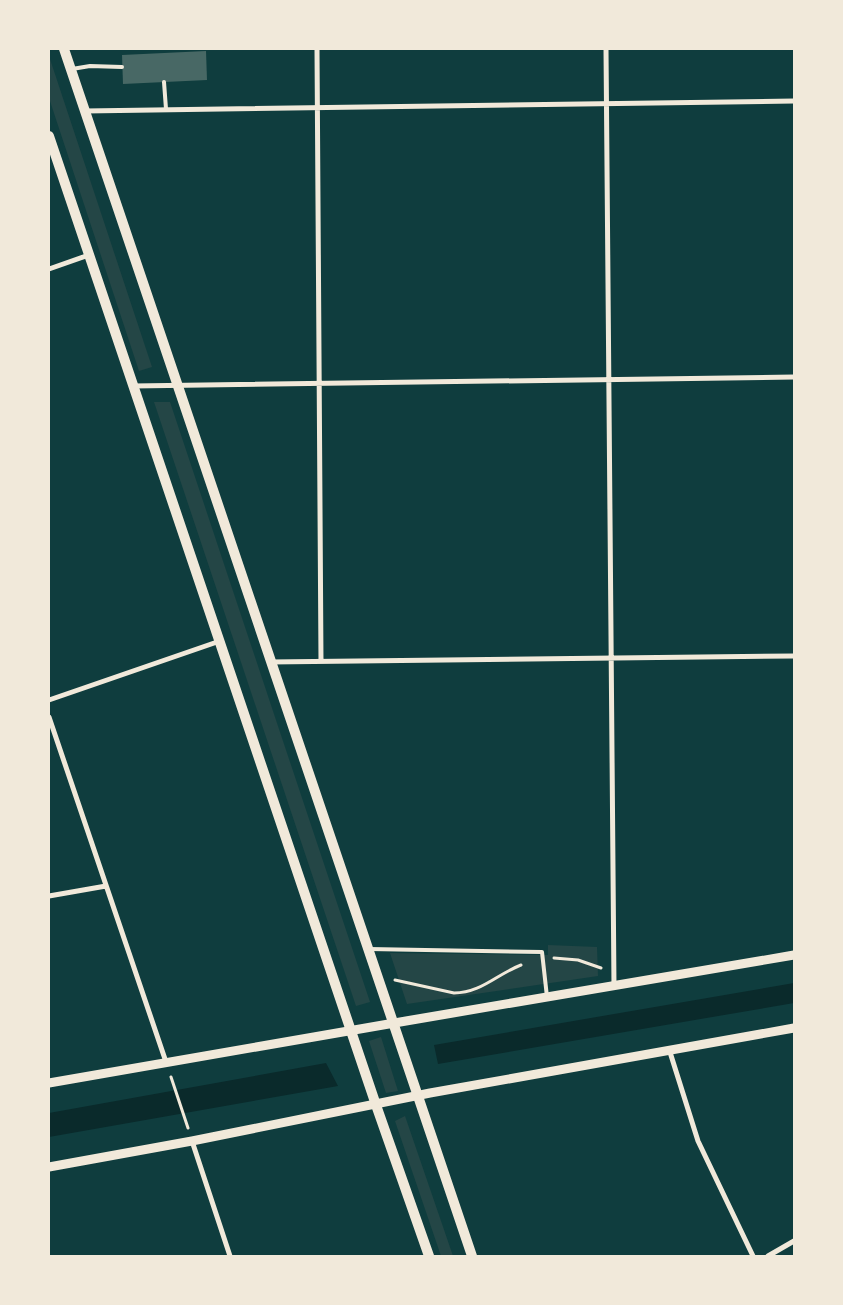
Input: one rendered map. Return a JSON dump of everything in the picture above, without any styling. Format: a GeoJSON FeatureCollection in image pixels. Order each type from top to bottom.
{"type":"FeatureCollection","features":[{"type":"Feature","properties":{"kind":"main road"},"geometry":{"type":"LineString","coordinates":[[64,49],[416,1096],[472,1256]]}},
{"type":"Feature","properties":{"kind":"main road"},"geometry":{"type":"LineString","coordinates":[[49,136],[376,1105],[429,1256]]}},
{"type":"Feature","properties":{"kind":"street"},"geometry":{"type":"LineString","coordinates":[[317,49],[321,661]]}},
{"type":"Feature","properties":{"kind":"street"},"geometry":{"type":"LineString","coordinates":[[606,49],[614,986]]}},
{"type":"Feature","properties":{"kind":"street"},"geometry":{"type":"LineString","coordinates":[[85,111],[794,101]]}},
{"type":"Feature","properties":{"kind":"street"},"geometry":{"type":"LineString","coordinates":[[49,269],[89,254]]}},
{"type":"Feature","properties":{"kind":"street"},"geometry":{"type":"LineString","coordinates":[[133,386],[794,377]]}},
{"type":"Feature","properties":{"kind":"street"},"geometry":{"type":"LineString","coordinates":[[49,700],[220,641]]}},
{"type":"Feature","properties":{"kind":"street"},"geometry":{"type":"LineString","coordinates":[[270,662],[794,656]]}},
{"type":"Feature","properties":{"kind":"street"},"geometry":{"type":"LineString","coordinates":[[49,716],[166,1062]]}},
{"type":"Feature","properties":{"kind":"street"},"geometry":{"type":"LineString","coordinates":[[49,896],[106,886]]}},
{"type":"Feature","properties":{"kind":"street"},"geometry":{"type":"LineString","coordinates":[[49,1083],[794,955]]}},
{"type":"Feature","properties":{"kind":"street"},"geometry":{"type":"LineString","coordinates":[[49,1167],[192,1141],[416,1096],[794,1028]]}},
{"type":"Feature","properties":{"kind":"street"},"geometry":{"type":"LineString","coordinates":[[668,1050],[698,1141],[753,1256]]}},
{"type":"Feature","properties":{"kind":"street"},"geometry":{"type":"LineString","coordinates":[[192,1141],[230,1256]]}},
{"type":"Feature","properties":{"kind":"street"},"geometry":{"type":"LineString","coordinates":[[768,1256],[794,1241]]}},
{"type":"Feature","properties":{"kind":"lane"},"geometry":{"type":"LineString","coordinates":[[71,69],[90,66],[122,67]]}},
{"type":"Feature","properties":{"kind":"lane"},"geometry":{"type":"LineString","coordinates":[[164,82],[166,109]]}},
{"type":"Feature","properties":{"kind":"lane"},"geometry":{"type":"LineString","coordinates":[[367,949],[542,952],[548,997]]}},
{"type":"Feature","properties":{"kind":"path"},"geometry":{"type":"LineString","coordinates":[[392,979],[454,993],[463,993],[486,985],[513,968],[543,960],[564,958],[590,963],[603,969],[614,968]]}},
{"type":"Feature","properties":{"kind":"path"},"geometry":{"type":"LineString","coordinates":[[172,1081],[186,1125]]}},
{"type":"Feature","properties":{"kind":"shaded area"},"geometry":{"type":"Polygon","coordinates":[[[49,56],[152,367],[139,371],[49,98],[49,56]]]}},
{"type":"Feature","properties":{"kind":"shaded area"},"geometry":{"type":"Polygon","coordinates":[[[154,402],[170,402],[370,1002],[356,1006],[154,402]]]}},
{"type":"Feature","properties":{"kind":"shaded area"},"geometry":{"type":"Polygon","coordinates":[[[548,945],[597,947],[598,976],[407,1004],[390,953],[548,955],[548,945]]]}},
{"type":"Feature","properties":{"kind":"shaded area"},"geometry":{"type":"Polygon","coordinates":[[[794,983],[794,1003],[438,1064],[434,1045],[794,983]]]}},
{"type":"Feature","properties":{"kind":"shaded area"},"geometry":{"type":"Polygon","coordinates":[[[381,1037],[398,1091],[386,1093],[369,1041],[381,1037]]]}},
{"type":"Feature","properties":{"kind":"shaded area"},"geometry":{"type":"Polygon","coordinates":[[[326,1063],[338,1086],[49,1137],[49,1113],[326,1063]]]}},
{"type":"Feature","properties":{"kind":"shaded area"},"geometry":{"type":"Polygon","coordinates":[[[405,1116],[453,1256],[441,1256],[395,1121],[405,1116]]]}},
{"type":"Feature","properties":{"kind":"building"},"geometry":{"type":"Polygon","coordinates":[[[206,51],[207,80],[123,84],[122,55],[206,51]]]}}]}
